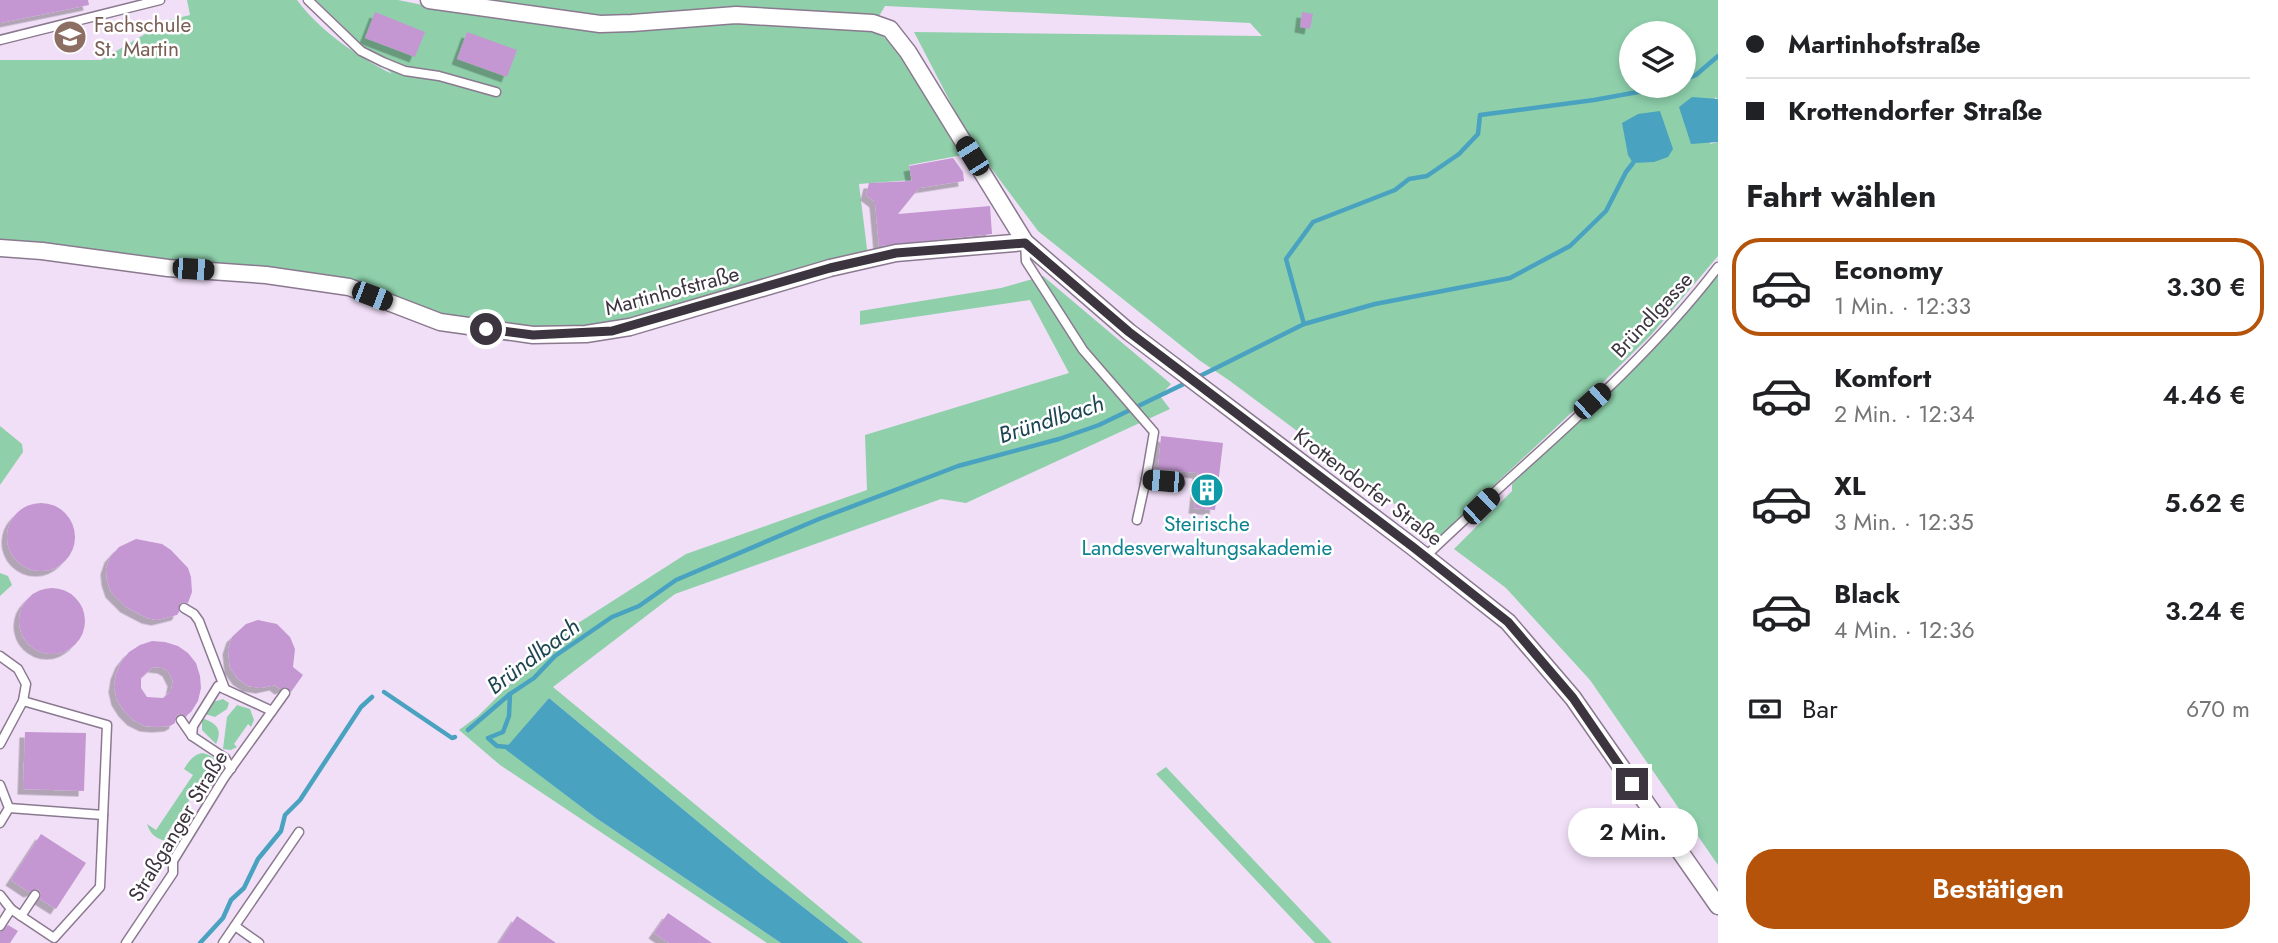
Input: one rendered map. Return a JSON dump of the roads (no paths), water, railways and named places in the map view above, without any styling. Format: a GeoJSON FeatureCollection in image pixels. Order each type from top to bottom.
{"type":"FeatureCollection","features":[{"type":"Feature","properties":{"kind":"street","name":"Krottendorfer Straße"},"geometry":{"type":"LineString","coordinates":[[429,0],[600,24],[736,15],[873,23],[890,29],[908,52],[1025,243],[1086,296],[1193,380],[1508,622],[1573,698],[1718,906]]}},
{"type":"Feature","properties":{"kind":"street","name":"Martinhofstraße"},"geometry":{"type":"LineString","coordinates":[[0,248],[168,268],[267,275],[349,288],[440,322],[533,335],[586,334],[621,329],[830,268],[896,253],[1025,243]]}},
{"type":"Feature","properties":{"kind":"lane"},"geometry":{"type":"LineString","coordinates":[[0,40],[160,0]]}},
{"type":"Feature","properties":{"kind":"lane"},"geometry":{"type":"LineString","coordinates":[[308,0],[361,51],[383,62],[405,71],[439,76],[496,92]]}},
{"type":"Feature","properties":{"kind":"lane"},"geometry":{"type":"LineString","coordinates":[[1025,243],[1026,261],[1083,350],[1154,432],[1137,520]]}},
{"type":"Feature","properties":{"kind":"lane","name":"Bründlgasse"},"geometry":{"type":"LineString","coordinates":[[1425,557],[1620,375],[1690,304],[1718,267]]}},
{"type":"Feature","properties":{"kind":"lane"},"geometry":{"type":"LineString","coordinates":[[1146,479],[1180,482]]}},
{"type":"Feature","properties":{"kind":"lane"},"geometry":{"type":"LineString","coordinates":[[184,608],[199,621],[225,689]]}},
{"type":"Feature","properties":{"kind":"lane"},"geometry":{"type":"LineString","coordinates":[[0,656],[18,669],[26,684],[23,701],[0,744]]}},
{"type":"Feature","properties":{"kind":"lane"},"geometry":{"type":"LineString","coordinates":[[192,736],[193,726],[218,686],[272,711]]}},
{"type":"Feature","properties":{"kind":"lane","name":"Straßganger Straße"},"geometry":{"type":"LineString","coordinates":[[126,943],[173,873],[173,861],[231,769],[285,693]]}},
{"type":"Feature","properties":{"kind":"lane"},"geometry":{"type":"LineString","coordinates":[[0,895],[11,909],[54,938],[100,887],[107,725],[23,701]]}},
{"type":"Feature","properties":{"kind":"lane"},"geometry":{"type":"LineString","coordinates":[[181,720],[192,736],[225,758],[231,769]]}},
{"type":"Feature","properties":{"kind":"lane"},"geometry":{"type":"LineString","coordinates":[[0,785],[9,808]]}},
{"type":"Feature","properties":{"kind":"lane"},"geometry":{"type":"LineString","coordinates":[[9,808],[103,815]]}},
{"type":"Feature","properties":{"kind":"lane"},"geometry":{"type":"LineString","coordinates":[[0,822],[9,808]]}},
{"type":"Feature","properties":{"kind":"lane"},"geometry":{"type":"LineString","coordinates":[[223,943],[299,832]]}},
{"type":"Feature","properties":{"kind":"lane"},"geometry":{"type":"LineString","coordinates":[[21,916],[35,895]]}},
{"type":"Feature","properties":{"kind":"lane"},"geometry":{"type":"LineString","coordinates":[[0,926],[11,909]]}},
{"type":"Feature","properties":{"kind":"lane"},"geometry":{"type":"LineString","coordinates":[[234,926],[259,943]]}},
{"type":"Feature","properties":{"kind":"water"},"geometry":{"type":"Polygon","coordinates":[[[1691,98],[1718,99],[1718,142],[1691,144],[1679,107],[1691,98]]]}},
{"type":"Feature","properties":{"kind":"water"},"geometry":{"type":"Polygon","coordinates":[[[1660,111],[1673,149],[1668,157],[1654,162],[1633,163],[1628,155],[1622,123],[1638,114],[1660,111]]]}},
{"type":"Feature","properties":{"kind":"water"},"geometry":{"type":"Polygon","coordinates":[[[549,698],[761,874],[849,943],[781,943],[596,818],[505,749],[549,698]]]}},
{"type":"Feature","properties":{"kind":"waterway","name":"Bründlbach"},"geometry":{"type":"LineString","coordinates":[[1696,75],[1718,56]]}},
{"type":"Feature","properties":{"kind":"waterway","name":"Bründlbach"},"geometry":{"type":"LineString","coordinates":[[1198,377],[1304,324],[1286,259],[1313,222],[1395,190],[1409,179],[1427,176],[1459,154],[1478,134],[1480,115],[1619,95]]}},
{"type":"Feature","properties":{"kind":"waterway"},"geometry":{"type":"LineString","coordinates":[[1304,324],[1375,304],[1510,278],[1570,246],[1606,211],[1633,163]]}},
{"type":"Feature","properties":{"kind":"waterway","name":"Bründlbach"},"geometry":{"type":"LineString","coordinates":[[468,730],[510,694],[534,678],[555,656],[612,617],[639,606],[676,580],[819,519],[958,466],[1059,439],[1099,425],[1190,381]]}},
{"type":"Feature","properties":{"kind":"waterway","name":"Bründlbach"},"geometry":{"type":"LineString","coordinates":[[384,692],[452,738],[455,737]]}},
{"type":"Feature","properties":{"kind":"waterway"},"geometry":{"type":"LineString","coordinates":[[508,747],[497,746],[488,738],[503,732],[509,716],[510,694]]}},
{"type":"Feature","properties":{"kind":"waterway","name":"Bründlbach"},"geometry":{"type":"LineString","coordinates":[[200,943],[223,918],[231,900],[244,888],[258,859],[281,831],[285,815],[300,800],[361,707],[372,697]]}},
{"type":"Feature","properties":{"kind":"place","name":"Fachschule St. Martin"},"geometry":{"type":"Point","coordinates":[70,37]}},
{"type":"Feature","properties":{"kind":"place","name":"Steirische Landesverwaltungsakademie"},"geometry":{"type":"Point","coordinates":[1207,490]}}]}
